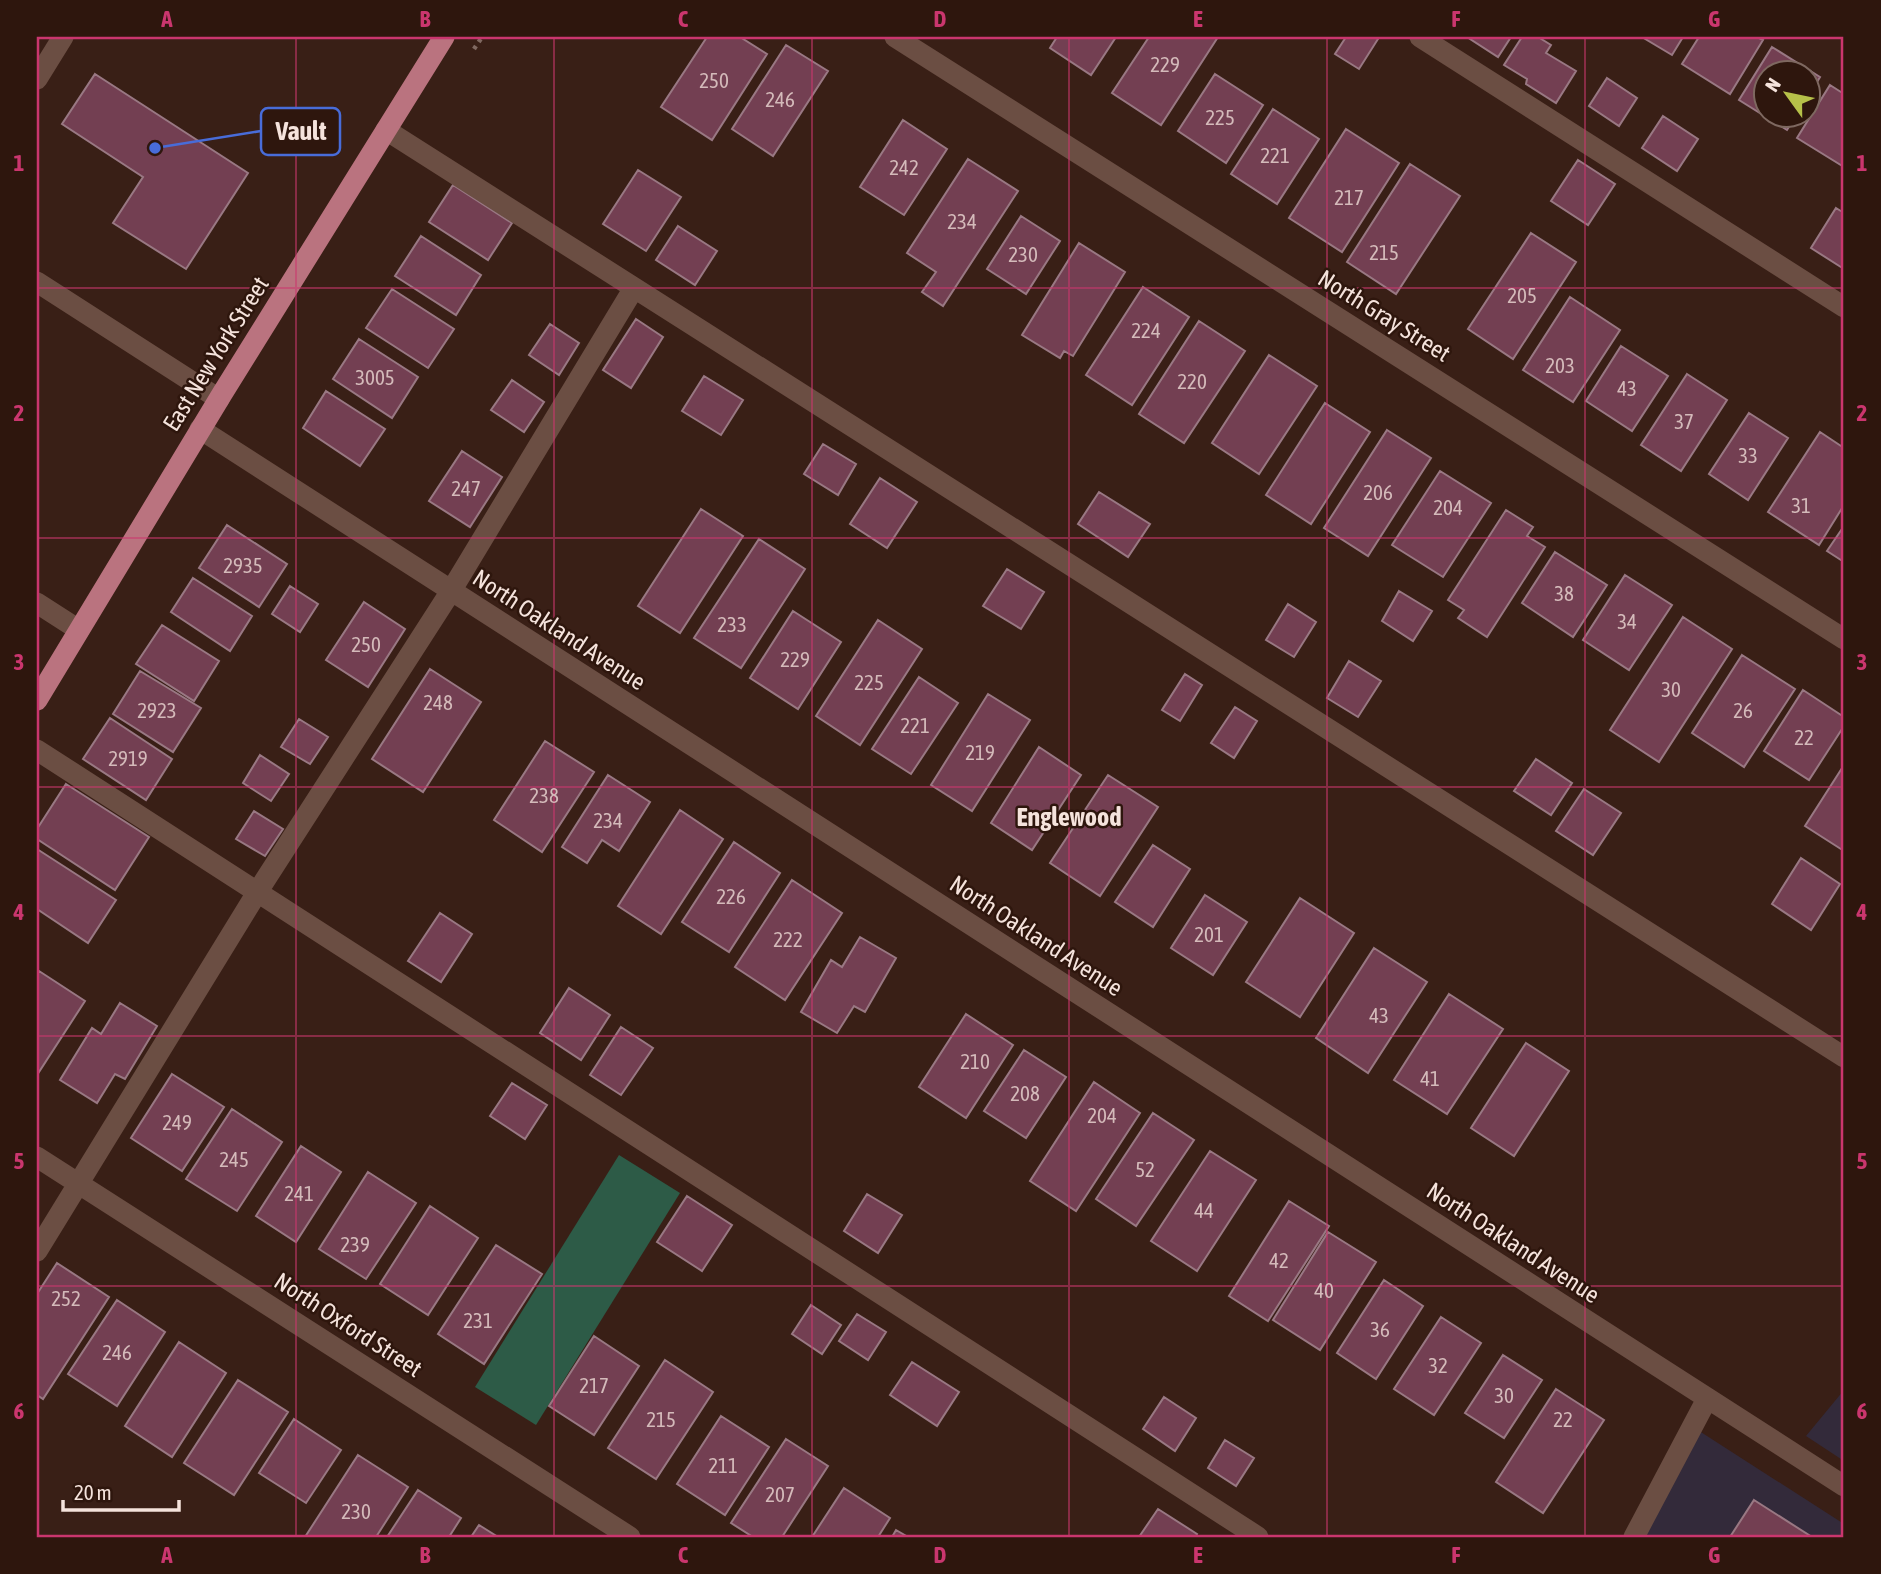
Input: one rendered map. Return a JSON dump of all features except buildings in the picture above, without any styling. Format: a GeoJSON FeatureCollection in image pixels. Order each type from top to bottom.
{"type":"FeatureCollection","features":[{"type":"Feature","properties":{"kind":"main road","name":"East New York Street"},"geometry":{"type":"LineString","coordinates":[[37,700],[200,429],[444,37]]}},
{"type":"Feature","properties":{"kind":"street"},"geometry":{"type":"LineString","coordinates":[[37,79],[63,37]]}},
{"type":"Feature","properties":{"kind":"street","name":"North Gray Street"},"geometry":{"type":"LineString","coordinates":[[895,37],[1844,639]]}},
{"type":"Feature","properties":{"kind":"street"},"geometry":{"type":"LineString","coordinates":[[1420,37],[1844,307]]}},
{"type":"Feature","properties":{"kind":"street"},"geometry":{"type":"LineString","coordinates":[[386,130],[1844,1057]]}},
{"type":"Feature","properties":{"kind":"street"},"geometry":{"type":"LineString","coordinates":[[37,282],[219,399]]}},
{"type":"Feature","properties":{"kind":"street"},"geometry":{"type":"LineString","coordinates":[[37,1251],[258,891],[451,591],[634,288]]}},
{"type":"Feature","properties":{"kind":"street","name":"North Oakland Avenue"},"geometry":{"type":"LineString","coordinates":[[200,429],[1844,1486]]}},
{"type":"Feature","properties":{"kind":"street"},"geometry":{"type":"LineString","coordinates":[[37,603],[79,630]]}},
{"type":"Feature","properties":{"kind":"street"},"geometry":{"type":"LineString","coordinates":[[37,750],[1258,1537]]}},
{"type":"Feature","properties":{"kind":"street","name":"North Oxford Street"},"geometry":{"type":"LineString","coordinates":[[37,1157],[630,1537]]}},
{"type":"Feature","properties":{"kind":"street"},"geometry":{"type":"LineString","coordinates":[[1634,1537],[1707,1399]]}},
{"type":"Feature","properties":{"kind":"shaded area"},"geometry":{"type":"Polygon","coordinates":[[[1844,1390],[1844,1461],[1806,1436],[1844,1390]]]}},
{"type":"Feature","properties":{"kind":"shaded area"},"geometry":{"type":"Polygon","coordinates":[[[1693,1427],[1844,1524],[1844,1537],[1634,1537],[1693,1427]]]}},
{"type":"Feature","properties":{"kind":"green space"},"geometry":{"type":"Polygon","coordinates":[[[619,1155],[680,1193],[536,1425],[475,1387],[619,1155]]]}},
{"type":"Feature","properties":{"kind":"place","name":"Vault"},"geometry":{"type":"Point","coordinates":[155,148]}},
{"type":"Feature","properties":{"kind":"district","name":"Englewood"},"geometry":{"type":"Point","coordinates":[1069,817]}}]}
